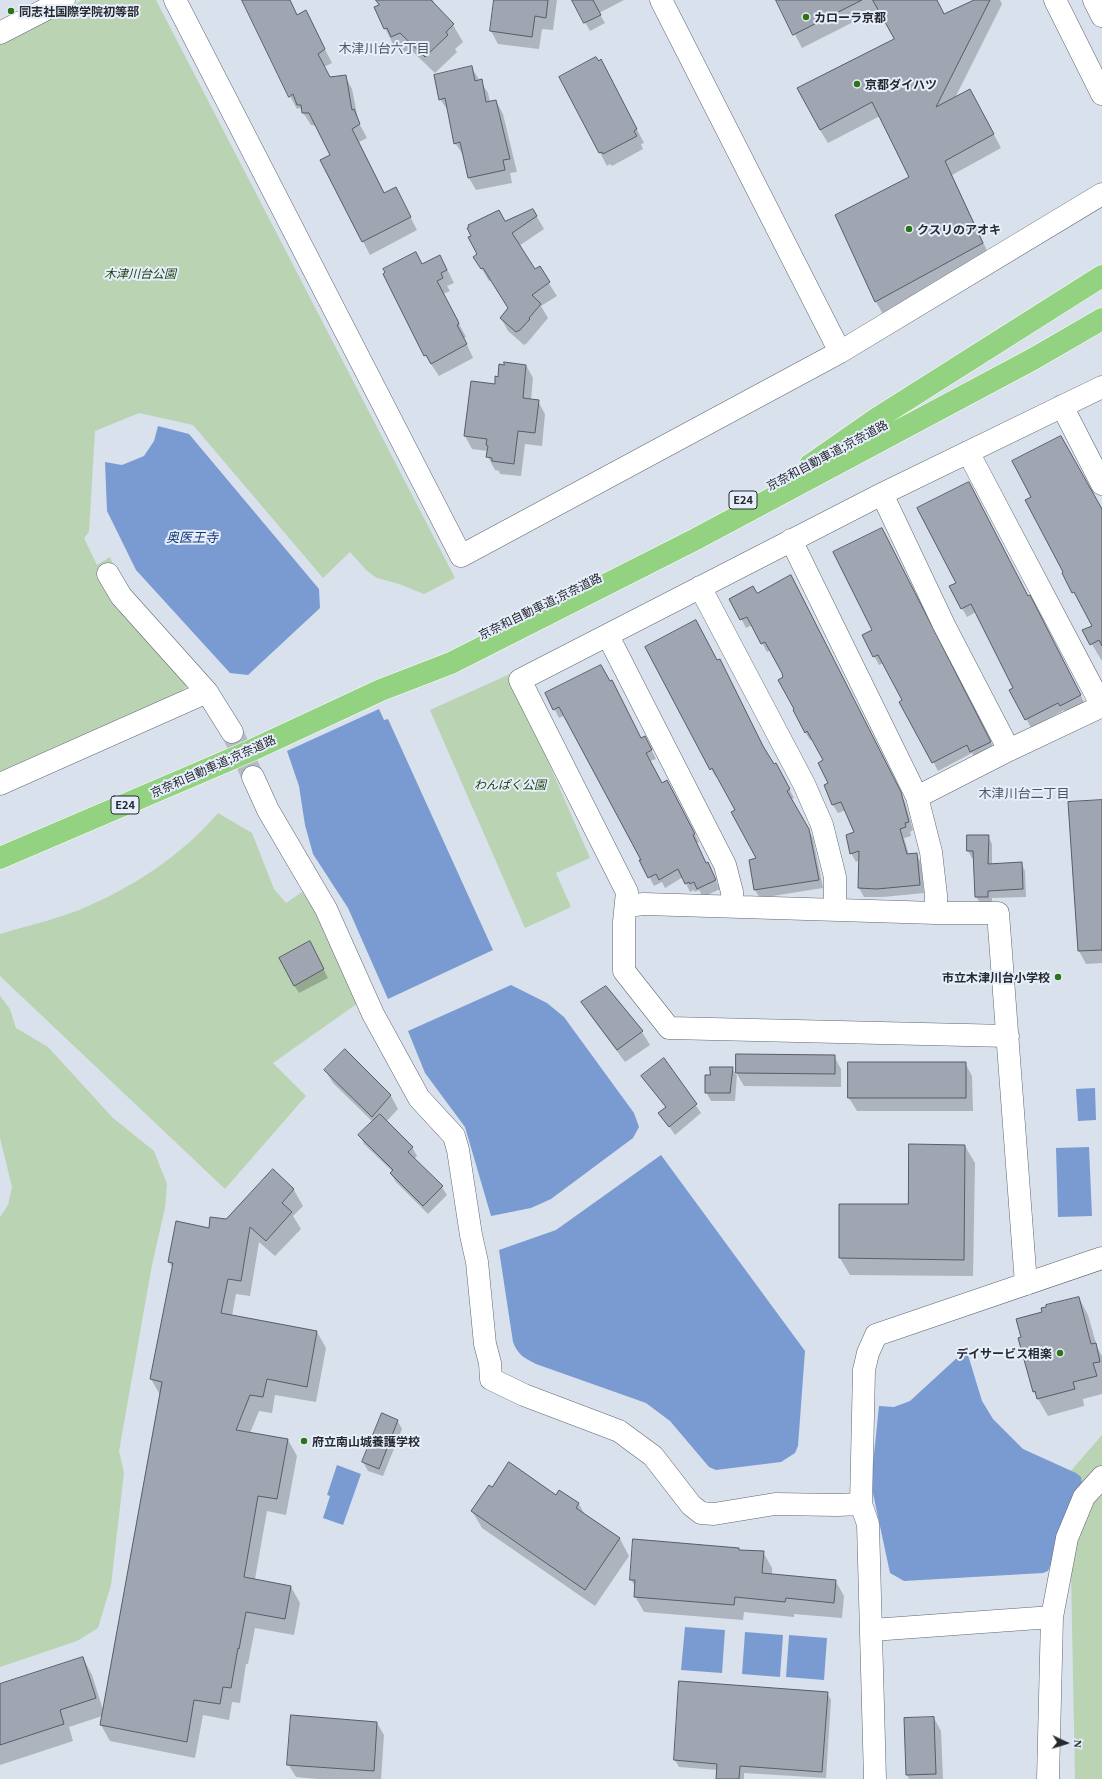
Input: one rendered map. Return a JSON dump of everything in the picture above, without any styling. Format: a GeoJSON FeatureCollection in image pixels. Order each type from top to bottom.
{"type":"FeatureCollection","features":[{"type":"Feature","properties":{"kind":"highway"},"geometry":{"type":"LineString","coordinates":[[805,468],[876,419],[1102,276]]}},
{"type":"Feature","properties":{"kind":"highway","name":"京奈和自動車道;京奈道路"},"geometry":{"type":"LineString","coordinates":[[381,690],[447,651],[601,576],[805,468],[1102,306]]}},
{"type":"Feature","properties":{"kind":"highway","name":"京奈和自動車道;京奈道路"},"geometry":{"type":"LineString","coordinates":[[0,858],[250,751],[381,690],[451,663],[694,540],[1033,359],[1102,319]]}},
{"type":"Feature","properties":{"kind":"street"},"geometry":{"type":"LineString","coordinates":[[0,33],[64,0]]}},
{"type":"Feature","properties":{"kind":"street"},"geometry":{"type":"LineString","coordinates":[[174,0],[460,556],[840,352],[1102,194]]}},
{"type":"Feature","properties":{"kind":"street"},"geometry":{"type":"LineString","coordinates":[[661,0],[840,352]]}},
{"type":"Feature","properties":{"kind":"street"},"geometry":{"type":"LineString","coordinates":[[1055,0],[1102,94]]}},
{"type":"Feature","properties":{"kind":"street"},"geometry":{"type":"LineString","coordinates":[[1094,0],[1102,16]]}},
{"type":"Feature","properties":{"kind":"street"},"geometry":{"type":"LineString","coordinates":[[1008,1036],[668,1028],[624,971],[624,922],[627,892],[520,680],[882,494],[1102,387]]}},
{"type":"Feature","properties":{"kind":"street"},"geometry":{"type":"LineString","coordinates":[[1062,406],[1102,484]]}},
{"type":"Feature","properties":{"kind":"street"},"geometry":{"type":"LineString","coordinates":[[917,797],[1009,750],[1102,706],[968,452]]}},
{"type":"Feature","properties":{"kind":"street"},"geometry":{"type":"LineString","coordinates":[[882,494],[944,625],[1009,750]]}},
{"type":"Feature","properties":{"kind":"street"},"geometry":{"type":"LineString","coordinates":[[791,540],[917,797],[931,852],[936,895],[936,913]]}},
{"type":"Feature","properties":{"kind":"street"},"geometry":{"type":"LineString","coordinates":[[108,574],[121,596],[207,692],[232,732]]}},
{"type":"Feature","properties":{"kind":"street"},"geometry":{"type":"LineString","coordinates":[[700,587],[804,784],[822,825],[835,877],[835,909]]}},
{"type":"Feature","properties":{"kind":"street"},"geometry":{"type":"LineString","coordinates":[[608,636],[725,865],[732,892],[733,906]]}},
{"type":"Feature","properties":{"kind":"street"},"geometry":{"type":"LineString","coordinates":[[0,784],[207,692]]}},
{"type":"Feature","properties":{"kind":"street"},"geometry":{"type":"LineString","coordinates":[[252,777],[268,810],[326,909],[373,1014],[419,1098],[454,1136],[458,1150],[471,1235],[477,1262],[485,1344],[490,1363],[491,1379],[524,1395],[619,1430],[653,1456],[691,1505],[701,1513],[714,1514],[775,1504],[837,1506],[861,1504]]}},
{"type":"Feature","properties":{"kind":"street"},"geometry":{"type":"LineString","coordinates":[[626,906],[644,904],[936,913],[998,913],[1026,1284]]}},
{"type":"Feature","properties":{"kind":"street"},"geometry":{"type":"LineString","coordinates":[[875,1779],[868,1524],[861,1504],[864,1370],[868,1353],[876,1335],[1102,1258]]}},
{"type":"Feature","properties":{"kind":"street"},"geometry":{"type":"LineString","coordinates":[[1048,1779],[1052,1617],[1067,1538],[1084,1497],[1102,1477]]}},
{"type":"Feature","properties":{"kind":"street"},"geometry":{"type":"LineString","coordinates":[[872,1630],[1052,1617]]}},
{"type":"Feature","properties":{"kind":"green space","name":"木津川台公園"},"geometry":{"type":"Polygon","coordinates":[[[82,0],[156,0],[455,578],[424,594],[399,584],[377,578],[367,571],[350,552],[323,578],[193,425],[139,413],[95,431],[89,532],[84,538],[97,565],[110,557],[120,582],[200,674],[175,697],[0,772],[0,43],[82,0]]]}},
{"type":"Feature","properties":{"kind":"green space","name":"わんぱく公園"},"geometry":{"type":"Polygon","coordinates":[[[510,674],[590,858],[556,873],[571,907],[525,928],[430,710],[510,674]]]}},
{"type":"Feature","properties":{"kind":"green space"},"geometry":{"type":"Polygon","coordinates":[[[218,813],[252,833],[274,889],[286,903],[302,892],[315,909],[358,1003],[273,1063],[306,1096],[225,1189],[0,976],[0,934],[69,914],[118,892],[154,870],[188,844],[218,813]]]}},
{"type":"Feature","properties":{"kind":"green space"},"geometry":{"type":"Polygon","coordinates":[[[0,996],[10,1009],[16,1028],[48,1047],[113,1118],[154,1151],[167,1184],[165,1208],[152,1265],[119,1451],[124,1473],[111,1585],[98,1628],[77,1641],[0,1667],[0,1217],[8,1205],[12,1187],[0,1138],[0,996]]]}},
{"type":"Feature","properties":{"kind":"green space"},"geometry":{"type":"Polygon","coordinates":[[[1102,1435],[1102,1779],[1075,1779],[1069,1473],[1102,1435]]]}},
{"type":"Feature","properties":{"kind":"water","name":"奥医王寺"},"geometry":{"type":"Polygon","coordinates":[[[158,426],[189,434],[319,589],[320,608],[248,675],[230,673],[136,570],[107,511],[105,462],[122,465],[144,456],[154,441],[158,426]]]}},
{"type":"Feature","properties":{"kind":"water"},"geometry":{"type":"Polygon","coordinates":[[[379,709],[384,720],[388,719],[493,950],[388,999],[348,908],[313,854],[305,825],[299,786],[287,751],[379,709]]]}},
{"type":"Feature","properties":{"kind":"water"},"geometry":{"type":"Polygon","coordinates":[[[511,985],[547,1003],[564,1017],[634,1113],[639,1127],[633,1138],[551,1199],[531,1208],[491,1216],[465,1127],[425,1073],[408,1031],[511,985]]]}},
{"type":"Feature","properties":{"kind":"water"},"geometry":{"type":"Polygon","coordinates":[[[1095,1088],[1096,1120],[1078,1121],[1076,1089],[1095,1088]]]}},
{"type":"Feature","properties":{"kind":"water"},"geometry":{"type":"Polygon","coordinates":[[[1089,1147],[1092,1216],[1058,1217],[1056,1148],[1089,1147]]]}},
{"type":"Feature","properties":{"kind":"water"},"geometry":{"type":"Polygon","coordinates":[[[661,1155],[805,1351],[798,1446],[795,1453],[781,1462],[716,1470],[709,1467],[670,1421],[646,1403],[536,1364],[522,1356],[513,1342],[499,1250],[556,1230],[661,1155]]]}},
{"type":"Feature","properties":{"kind":"water"},"geometry":{"type":"Polygon","coordinates":[[[966,1353],[968,1355],[982,1401],[993,1419],[1023,1449],[1076,1473],[1081,1477],[1082,1483],[1048,1571],[1043,1573],[904,1581],[890,1573],[871,1484],[879,1406],[894,1407],[910,1401],[959,1356],[966,1353]]]}},
{"type":"Feature","properties":{"kind":"water"},"geometry":{"type":"Polygon","coordinates":[[[337,1465],[361,1474],[343,1525],[323,1518],[330,1496],[327,1495],[337,1465]]]}},
{"type":"Feature","properties":{"kind":"water"},"geometry":{"type":"Polygon","coordinates":[[[685,1627],[725,1630],[722,1673],[681,1670],[685,1627]]]}},
{"type":"Feature","properties":{"kind":"water"},"geometry":{"type":"Polygon","coordinates":[[[745,1632],[783,1635],[780,1677],[742,1674],[745,1632]]]}},
{"type":"Feature","properties":{"kind":"water"},"geometry":{"type":"Polygon","coordinates":[[[789,1635],[827,1638],[824,1680],[786,1677],[789,1635]]]}},
{"type":"Feature","properties":{"kind":"building"},"geometry":{"type":"Polygon","coordinates":[[[242,0],[290,0],[297,15],[306,10],[325,49],[318,54],[330,77],[346,75],[352,110],[354,109],[360,124],[352,129],[384,193],[396,187],[411,217],[362,242],[320,160],[330,155],[309,113],[302,113],[301,105],[297,105],[293,94],[289,97],[242,0]]]}},
{"type":"Feature","properties":{"kind":"building"},"geometry":{"type":"Polygon","coordinates":[[[376,0],[431,0],[454,24],[446,32],[448,35],[425,57],[400,33],[391,37],[387,28],[384,29],[374,7],[379,5],[376,0]]]}},
{"type":"Feature","properties":{"kind":"building"},"geometry":{"type":"Polygon","coordinates":[[[494,0],[548,0],[546,18],[535,16],[532,37],[490,31],[494,0]]]}},
{"type":"Feature","properties":{"kind":"building"},"geometry":{"type":"Polygon","coordinates":[[[572,0],[593,0],[601,15],[584,23],[572,0]]]}},
{"type":"Feature","properties":{"kind":"building","name":"カローラ京都"},"geometry":{"type":"Polygon","coordinates":[[[776,0],[862,0],[793,35],[776,0]]]}},
{"type":"Feature","properties":{"kind":"building"},"geometry":{"type":"Polygon","coordinates":[[[873,0],[937,0],[944,14],[974,0],[990,0],[936,107],[970,89],[994,134],[945,161],[983,243],[875,302],[835,215],[909,177],[872,102],[820,130],[797,88],[894,39],[873,0]]]}},
{"type":"Feature","properties":{"kind":"building"},"geometry":{"type":"Polygon","coordinates":[[[596,57],[599,61],[601,59],[637,129],[634,131],[637,136],[603,154],[602,152],[599,153],[559,77],[596,57]]]}},
{"type":"Feature","properties":{"kind":"building"},"geometry":{"type":"Polygon","coordinates":[[[472,66],[475,81],[482,79],[486,102],[496,100],[510,159],[503,160],[505,170],[468,178],[460,142],[454,144],[445,98],[439,100],[434,75],[472,66]]]}},
{"type":"Feature","properties":{"kind":"building"},"geometry":{"type":"Polygon","coordinates":[[[533,209],[537,216],[512,233],[535,269],[540,266],[550,282],[532,295],[541,304],[529,318],[530,319],[520,330],[516,332],[500,318],[508,308],[483,268],[481,269],[473,257],[477,254],[468,237],[471,236],[467,228],[469,227],[468,225],[499,210],[505,221],[533,209]]]}},
{"type":"Feature","properties":{"kind":"building"},"geometry":{"type":"Polygon","coordinates":[[[416,252],[422,264],[440,255],[447,270],[441,273],[443,278],[437,281],[458,321],[459,324],[457,325],[467,344],[431,364],[426,355],[424,356],[383,274],[385,272],[383,269],[416,252]]]}},
{"type":"Feature","properties":{"kind":"building"},"geometry":{"type":"Polygon","coordinates":[[[504,362],[526,365],[523,398],[539,400],[535,433],[518,431],[514,464],[492,461],[492,458],[486,457],[488,446],[486,445],[487,439],[464,436],[471,381],[495,384],[495,376],[498,377],[499,364],[504,365],[504,362]]]}},
{"type":"Feature","properties":{"kind":"building"},"geometry":{"type":"Polygon","coordinates":[[[1061,436],[1102,509],[1102,646],[1099,640],[1090,645],[1082,630],[1092,626],[1074,592],[1072,593],[1062,573],[1063,572],[1025,500],[1031,497],[1012,461],[1061,436]]]}},
{"type":"Feature","properties":{"kind":"building"},"geometry":{"type":"Polygon","coordinates":[[[969,482],[1028,596],[1030,595],[1081,695],[1060,706],[1058,703],[1025,720],[1009,690],[1013,688],[971,604],[961,609],[949,586],[956,583],[917,508],[969,482]]]}},
{"type":"Feature","properties":{"kind":"building"},"geometry":{"type":"Polygon","coordinates":[[[882,528],[991,742],[970,752],[967,745],[932,763],[899,702],[902,700],[878,655],[873,657],[862,635],[872,630],[833,552],[882,528]]]}},
{"type":"Feature","properties":{"kind":"building"},"geometry":{"type":"Polygon","coordinates":[[[791,575],[901,792],[909,822],[905,823],[906,827],[900,829],[907,854],[917,853],[920,885],[877,889],[858,888],[859,851],[850,854],[846,835],[854,832],[841,802],[832,805],[824,785],[828,783],[818,763],[823,760],[807,731],[805,733],[778,680],[783,677],[782,673],[765,642],[761,644],[747,617],[740,620],[729,599],[753,586],[757,593],[791,575]]]}},
{"type":"Feature","properties":{"kind":"building"},"geometry":{"type":"Polygon","coordinates":[[[696,620],[717,660],[720,659],[763,746],[774,764],[776,763],[790,789],[787,791],[809,829],[819,880],[754,890],[749,860],[756,858],[731,812],[735,810],[712,768],[710,770],[645,647],[696,620]]]}},
{"type":"Feature","properties":{"kind":"building"},"geometry":{"type":"Polygon","coordinates":[[[601,665],[610,681],[612,680],[641,738],[645,736],[652,750],[646,753],[662,783],[667,780],[695,834],[693,835],[706,863],[708,862],[716,880],[697,889],[694,882],[685,884],[678,869],[659,880],[656,874],[648,878],[639,860],[641,860],[559,707],[553,710],[545,693],[601,665]]]}},
{"type":"Feature","properties":{"kind":"building"},"geometry":{"type":"Polygon","coordinates":[[[1102,800],[1102,950],[1078,951],[1068,802],[1102,800]]]}},
{"type":"Feature","properties":{"kind":"building"},"geometry":{"type":"Polygon","coordinates":[[[967,835],[989,835],[988,864],[1022,862],[1023,889],[988,891],[988,897],[975,897],[973,851],[967,851],[967,835]]]}},
{"type":"Feature","properties":{"kind":"building"},"geometry":{"type":"Polygon","coordinates":[[[310,941],[324,969],[294,986],[279,958],[310,941]]]}},
{"type":"Feature","properties":{"kind":"building"},"geometry":{"type":"Polygon","coordinates":[[[606,986],[643,1031],[617,1050],[581,1002],[606,986]]]}},
{"type":"Feature","properties":{"kind":"building"},"geometry":{"type":"Polygon","coordinates":[[[345,1049],[391,1095],[372,1117],[324,1070],[345,1049]]]}},
{"type":"Feature","properties":{"kind":"building"},"geometry":{"type":"Polygon","coordinates":[[[736,1054],[835,1055],[835,1074],[736,1073],[736,1054]]]}},
{"type":"Feature","properties":{"kind":"building"},"geometry":{"type":"Polygon","coordinates":[[[664,1058],[697,1104],[669,1127],[658,1113],[666,1107],[641,1076],[664,1058]]]}},
{"type":"Feature","properties":{"kind":"building"},"geometry":{"type":"Polygon","coordinates":[[[848,1062],[966,1062],[966,1098],[848,1098],[848,1062]]]}},
{"type":"Feature","properties":{"kind":"building"},"geometry":{"type":"Polygon","coordinates":[[[710,1067],[733,1067],[730,1093],[705,1093],[705,1075],[710,1075],[710,1067]]]}},
{"type":"Feature","properties":{"kind":"building"},"geometry":{"type":"Polygon","coordinates":[[[380,1114],[413,1147],[408,1152],[443,1186],[423,1206],[390,1173],[393,1170],[358,1135],[380,1114]]]}},
{"type":"Feature","properties":{"kind":"building"},"geometry":{"type":"Polygon","coordinates":[[[909,1144],[965,1145],[964,1260],[839,1258],[839,1204],[908,1204],[909,1144]]]}},
{"type":"Feature","properties":{"kind":"building"},"geometry":{"type":"Polygon","coordinates":[[[273,1169],[294,1189],[282,1203],[292,1212],[266,1241],[250,1227],[241,1281],[228,1279],[221,1313],[317,1331],[307,1387],[267,1379],[263,1397],[250,1395],[236,1430],[288,1439],[277,1499],[258,1496],[244,1577],[291,1586],[285,1619],[246,1612],[231,1688],[223,1687],[220,1704],[194,1700],[187,1742],[100,1725],[162,1382],[150,1379],[173,1263],[168,1262],[176,1221],[209,1228],[210,1217],[226,1219],[273,1169]]]}},
{"type":"Feature","properties":{"kind":"building","name":"デイサービス相楽"},"geometry":{"type":"Polygon","coordinates":[[[1079,1297],[1091,1344],[1096,1343],[1100,1362],[1093,1363],[1097,1376],[1073,1382],[1075,1389],[1037,1399],[1035,1391],[1033,1392],[1018,1338],[1021,1337],[1016,1319],[1042,1312],[1041,1308],[1046,1307],[1046,1305],[1079,1297]]]}},
{"type":"Feature","properties":{"kind":"building"},"geometry":{"type":"Polygon","coordinates":[[[382,1413],[398,1420],[379,1469],[362,1462],[382,1413]]]}},
{"type":"Feature","properties":{"kind":"building"},"geometry":{"type":"Polygon","coordinates":[[[509,1462],[556,1495],[559,1490],[579,1503],[576,1508],[620,1538],[585,1590],[471,1511],[489,1485],[492,1487],[509,1462]]]}},
{"type":"Feature","properties":{"kind":"building"},"geometry":{"type":"Polygon","coordinates":[[[633,1539],[739,1548],[739,1550],[764,1551],[762,1573],[836,1580],[834,1603],[786,1598],[785,1602],[735,1597],[734,1605],[634,1597],[635,1580],[630,1580],[633,1539]]]}},
{"type":"Feature","properties":{"kind":"building"},"geometry":{"type":"Polygon","coordinates":[[[83,1657],[96,1698],[60,1710],[64,1724],[0,1745],[0,1684],[83,1657]]]}},
{"type":"Feature","properties":{"kind":"building"},"geometry":{"type":"Polygon","coordinates":[[[679,1681],[828,1692],[822,1772],[740,1766],[739,1779],[716,1779],[717,1764],[674,1760],[679,1681]]]}},
{"type":"Feature","properties":{"kind":"building"},"geometry":{"type":"Polygon","coordinates":[[[291,1715],[377,1722],[374,1771],[287,1765],[291,1715]]]}},
{"type":"Feature","properties":{"kind":"building"},"geometry":{"type":"Polygon","coordinates":[[[934,1717],[936,1774],[906,1775],[904,1718],[934,1717]]]}},
{"type":"Feature","properties":{"kind":"tunnel"},"geometry":{"type":"LineString","coordinates":[[232,732],[253,777]]}},
{"type":"Feature","properties":{"kind":"place","name":"同志社国際学院初等部"},"geometry":{"type":"Point","coordinates":[11,11]}},
{"type":"Feature","properties":{"kind":"place","name":"カローラ京都"},"geometry":{"type":"Point","coordinates":[806,17]}},
{"type":"Feature","properties":{"kind":"place","name":"京都ダイハツ"},"geometry":{"type":"Point","coordinates":[857,84]}},
{"type":"Feature","properties":{"kind":"place","name":"クスリのアオキ"},"geometry":{"type":"Point","coordinates":[909,229]}},
{"type":"Feature","properties":{"kind":"place","name":"市立木津川台小学校"},"geometry":{"type":"Point","coordinates":[1058,977]}},
{"type":"Feature","properties":{"kind":"place","name":"デイサービス相楽"},"geometry":{"type":"Point","coordinates":[1060,1353]}},
{"type":"Feature","properties":{"kind":"place","name":"府立南山城養護学校"},"geometry":{"type":"Point","coordinates":[304,1441]}},
{"type":"Feature","properties":{"kind":"district","name":"木津川台六丁目"},"geometry":{"type":"Point","coordinates":[384,48]}},
{"type":"Feature","properties":{"kind":"district","name":"木津川台二丁目"},"geometry":{"type":"Point","coordinates":[1024,793]}}]}
